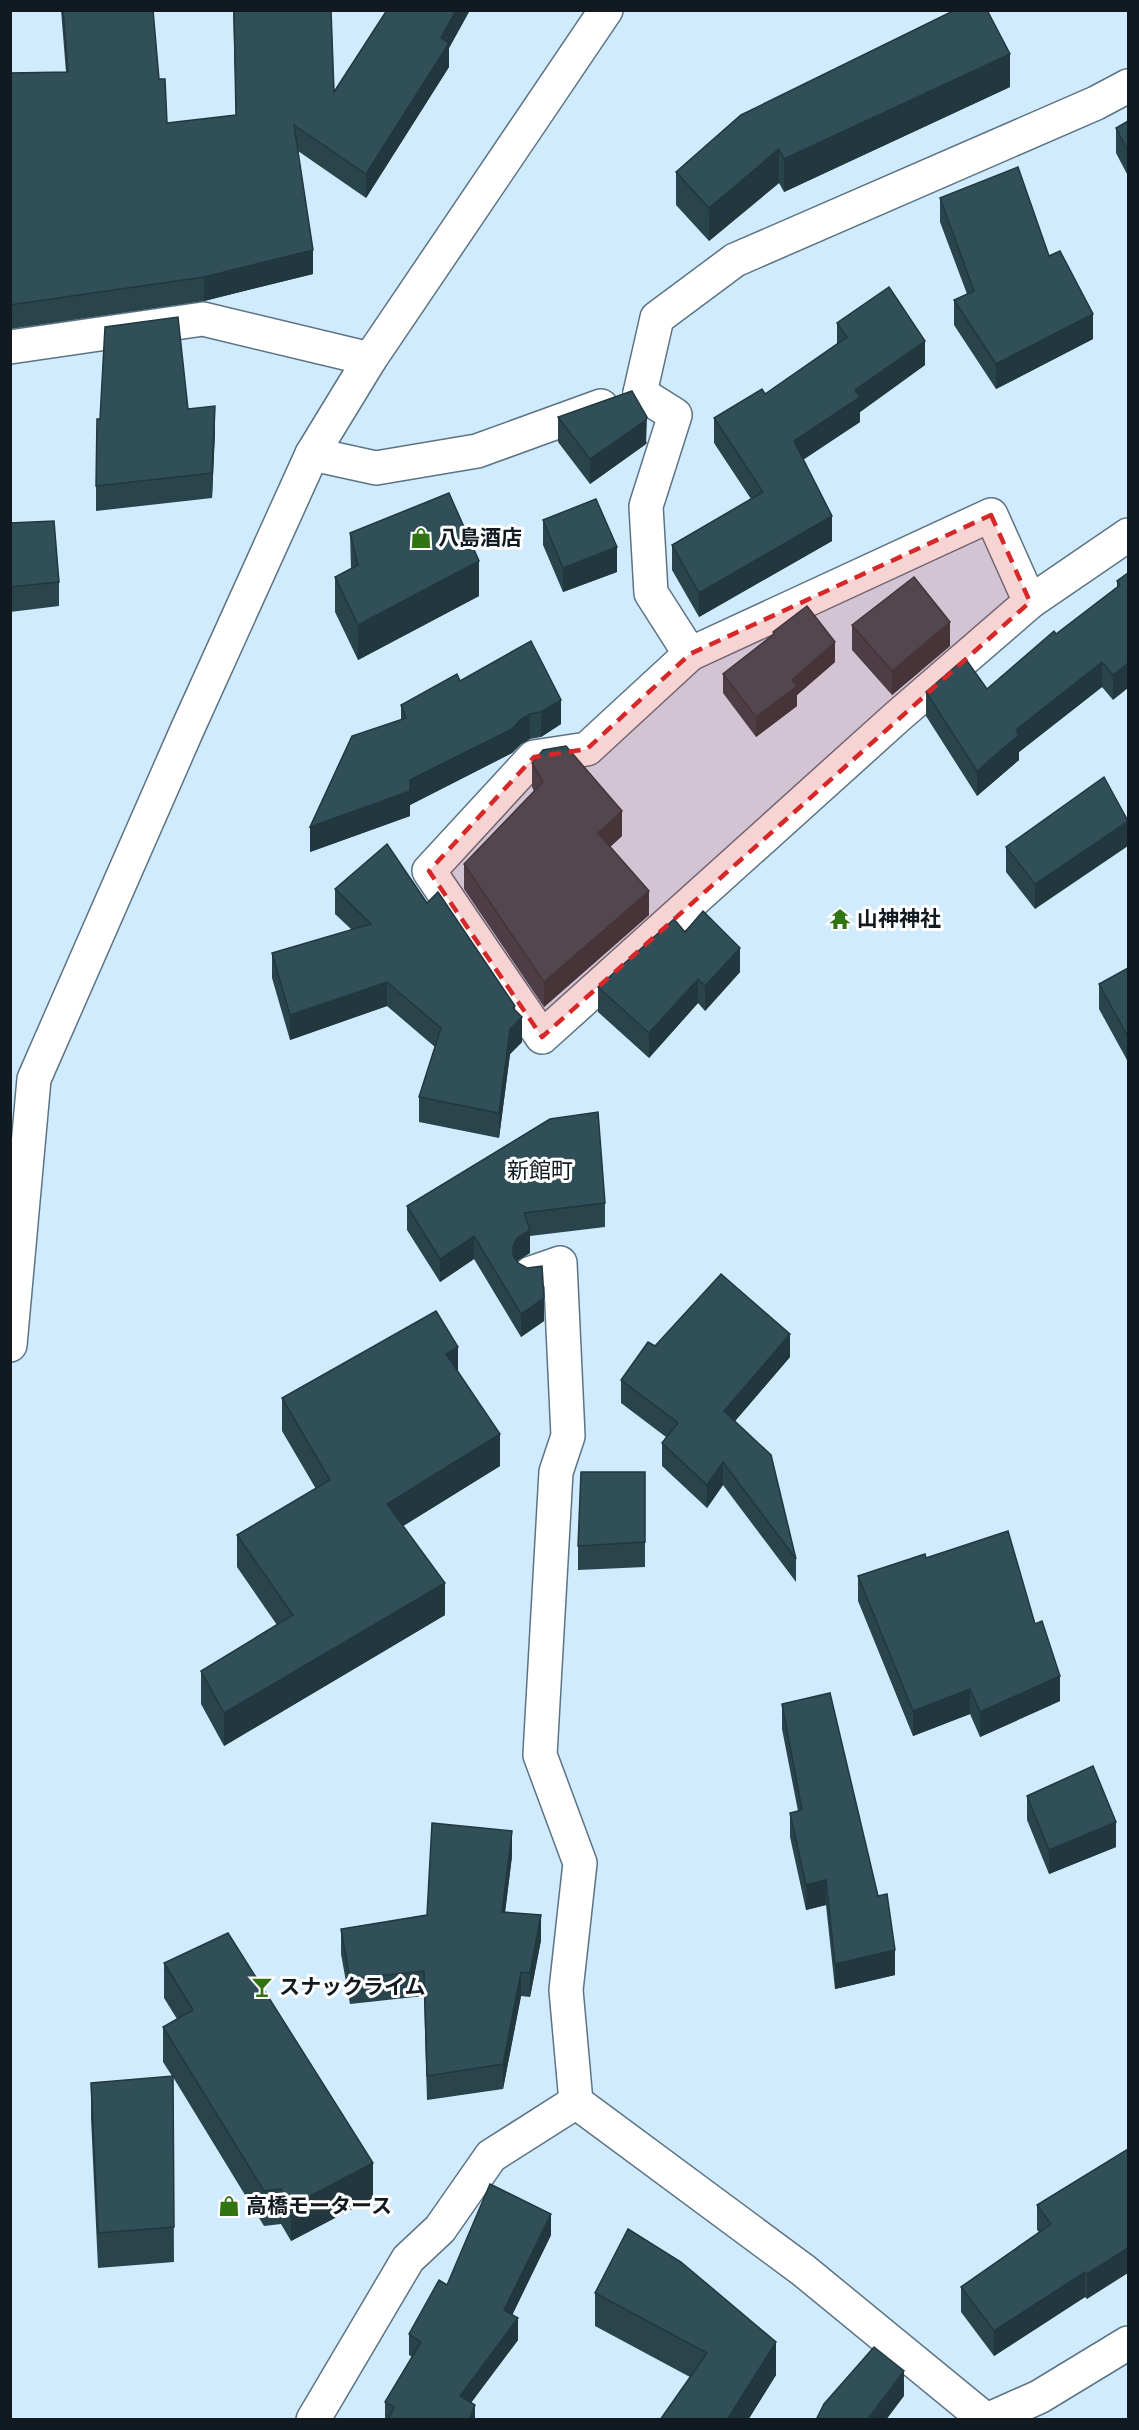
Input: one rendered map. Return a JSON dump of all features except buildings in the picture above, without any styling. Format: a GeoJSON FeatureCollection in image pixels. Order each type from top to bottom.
{"type":"FeatureCollection","features":[{"type":"Feature","properties":{"kind":"street"},"geometry":{"type":"LineString","coordinates":[[10,1345],[34,1079],[312,454],[370,359],[606,10]]}},
{"type":"Feature","properties":{"kind":"street"},"geometry":{"type":"LineString","coordinates":[[640,393],[657,318],[735,260],[1096,103],[1128,86]]}},
{"type":"Feature","properties":{"kind":"street"},"geometry":{"type":"LineString","coordinates":[[10,347],[202,319],[370,359]]}},
{"type":"Feature","properties":{"kind":"street"},"geometry":{"type":"LineString","coordinates":[[312,454],[376,468],[477,451],[640,393]]}},
{"type":"Feature","properties":{"kind":"street"},"geometry":{"type":"LineString","coordinates":[[640,393],[675,415],[646,506],[651,593],[690,654]]}},
{"type":"Feature","properties":{"kind":"street"},"geometry":{"type":"LineString","coordinates":[[1030,602],[991,515],[690,654],[587,749],[534,757],[429,871],[542,1037],[897,717],[1030,602],[1128,536]]}},
{"type":"Feature","properties":{"kind":"street"},"geometry":{"type":"LineString","coordinates":[[531,1273],[560,1263],[568,1436],[556,1472],[540,1755],[580,1863],[566,1990],[576,2102],[803,2270],[987,2420],[1039,2397],[1128,2343]]}},
{"type":"Feature","properties":{"kind":"street"},"geometry":{"type":"LineString","coordinates":[[313,2420],[408,2259],[440,2229],[491,2156],[576,2102]]}},
{"type":"Feature","properties":{"kind":"highlighted area"},"geometry":{"type":"Polygon","coordinates":[[[991,515],[1030,602],[542,1037],[429,871],[534,757],[587,749],[690,654],[991,515]]]}},
{"type":"Feature","properties":{"kind":"place","name":"八島酒店"},"geometry":{"type":"Point","coordinates":[421,538]}},
{"type":"Feature","properties":{"kind":"place","name":"山神神社"},"geometry":{"type":"Point","coordinates":[840,919]}},
{"type":"Feature","properties":{"kind":"place","name":"スナックライム"},"geometry":{"type":"Point","coordinates":[262,1987]}},
{"type":"Feature","properties":{"kind":"place","name":"高橋モータース"},"geometry":{"type":"Point","coordinates":[229,2206]}},
{"type":"Feature","properties":{"kind":"district","name":"新館町"},"geometry":{"type":"Point","coordinates":[540,1170]}}]}
